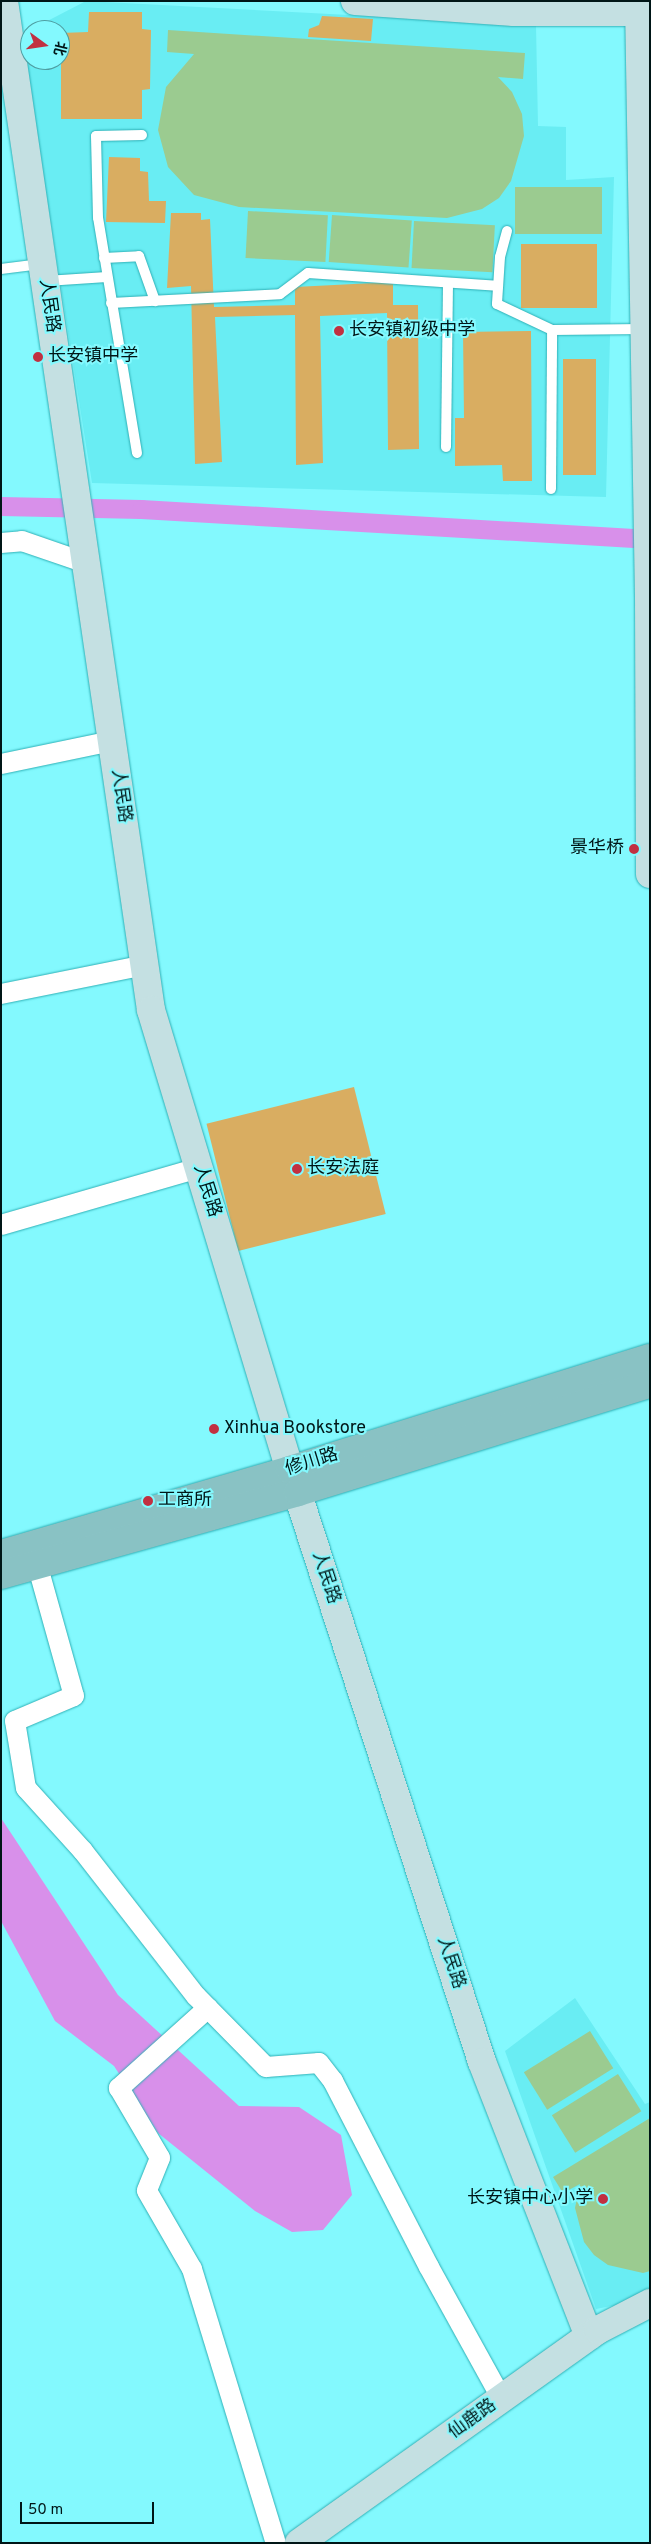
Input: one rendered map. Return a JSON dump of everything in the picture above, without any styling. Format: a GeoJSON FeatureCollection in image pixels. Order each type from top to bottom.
{"type":"FeatureCollection","features":[{"type":"Feature","properties":{"kind":"main road","name":"修川路"},"geometry":{"type":"LineString","coordinates":[[294,1481],[650,1358]]}},
{"type":"Feature","properties":{"kind":"main road","name":"修川路"},"geometry":{"type":"LineString","coordinates":[[1,1575],[35,1556],[294,1481],[650,1384]]}},
{"type":"Feature","properties":{"kind":"main road","name":"修川路"},"geometry":{"type":"LineString","coordinates":[[1,1554],[35,1556]]}},
{"type":"Feature","properties":{"kind":"street","name":"人民路"},"geometry":{"type":"LineString","coordinates":[[4,1],[151,1010],[294,1481],[482,2062],[589,2336]]}},
{"type":"Feature","properties":{"kind":"street"},"geometry":{"type":"LineString","coordinates":[[355,1],[514,12],[642,8],[646,286],[643,329],[649,597],[650,874]]}},
{"type":"Feature","properties":{"kind":"street"},"geometry":{"type":"LineString","coordinates":[[1,543],[22,541],[85,557]]}},
{"type":"Feature","properties":{"kind":"street"},"geometry":{"type":"LineString","coordinates":[[1,764],[112,740]]}},
{"type":"Feature","properties":{"kind":"street"},"geometry":{"type":"LineString","coordinates":[[1,994],[145,965]]}},
{"type":"Feature","properties":{"kind":"street"},"geometry":{"type":"LineString","coordinates":[[1,1224],[199,1168]]}},
{"type":"Feature","properties":{"kind":"street"},"geometry":{"type":"LineString","coordinates":[[35,1556],[74,1696],[14,1721],[26,1788],[83,1851],[208,2008],[266,2067],[320,2063],[333,2081],[429,2267],[502,2399]]}},
{"type":"Feature","properties":{"kind":"street"},"geometry":{"type":"LineString","coordinates":[[208,2008],[119,2088],[160,2158],[147,2191],[192,2269],[276,2543]]}},
{"type":"Feature","properties":{"kind":"street","name":"仙鹿路"},"geometry":{"type":"LineString","coordinates":[[299,2543],[589,2336],[650,2303]]}},
{"type":"Feature","properties":{"kind":"lane"},"geometry":{"type":"LineString","coordinates":[[137,453],[98,218],[96,136],[142,135]]}},
{"type":"Feature","properties":{"kind":"lane"},"geometry":{"type":"LineString","coordinates":[[507,231],[496,286],[498,304],[552,330],[643,329]]}},
{"type":"Feature","properties":{"kind":"lane"},"geometry":{"type":"LineString","coordinates":[[104,258],[139,256],[155,301]]}},
{"type":"Feature","properties":{"kind":"lane"},"geometry":{"type":"LineString","coordinates":[[1,269],[107,277]]}},
{"type":"Feature","properties":{"kind":"lane"},"geometry":{"type":"LineString","coordinates":[[111,303],[280,294],[308,273],[496,286]]}},
{"type":"Feature","properties":{"kind":"lane"},"geometry":{"type":"LineString","coordinates":[[446,447],[448,283]]}},
{"type":"Feature","properties":{"kind":"lane"},"geometry":{"type":"LineString","coordinates":[[551,489],[552,330]]}},
{"type":"Feature","properties":{"kind":"shaded area","name":"长安镇初级中学"},"geometry":{"type":"Polygon","coordinates":[[[86,1],[536,25],[538,126],[566,127],[566,180],[614,177],[606,497],[92,483],[27,70],[70,70],[70,20],[49,20],[86,1]]]}},
{"type":"Feature","properties":{"kind":"shaded area"},"geometry":{"type":"Polygon","coordinates":[[[1,1818],[118,1995],[239,2106],[299,2107],[341,2135],[352,2195],[323,2230],[292,2232],[255,2211],[158,2133],[114,2066],[55,2021],[1,1921],[1,1818]]]}},
{"type":"Feature","properties":{"kind":"shaded area","name":"长安镇中心小学"},"geometry":{"type":"Polygon","coordinates":[[[575,1998],[645,2104],[650,2102],[650,2294],[641,2300],[596,2309],[505,2051],[575,1998]]]}},
{"type":"Feature","properties":{"kind":"green space"},"geometry":{"type":"Polygon","coordinates":[[[168,30],[525,53],[523,79],[498,77],[512,92],[522,114],[524,136],[511,181],[499,198],[482,209],[447,218],[239,207],[194,195],[168,167],[158,130],[166,87],[194,54],[167,52],[168,30]]]}},
{"type":"Feature","properties":{"kind":"green space"},"geometry":{"type":"Polygon","coordinates":[[[515,187],[602,187],[602,234],[515,234],[515,187]]]}},
{"type":"Feature","properties":{"kind":"green space"},"geometry":{"type":"Polygon","coordinates":[[[248,211],[328,215],[325,262],[246,258],[248,211]]]}},
{"type":"Feature","properties":{"kind":"green space"},"geometry":{"type":"Polygon","coordinates":[[[332,215],[412,221],[409,267],[329,262],[332,215]]]}},
{"type":"Feature","properties":{"kind":"green space"},"geometry":{"type":"Polygon","coordinates":[[[414,221],[495,225],[492,272],[412,268],[414,221]]]}},
{"type":"Feature","properties":{"kind":"green space"},"geometry":{"type":"Polygon","coordinates":[[[590,2031],[613,2068],[547,2110],[524,2072],[590,2031]]]}},
{"type":"Feature","properties":{"kind":"green space"},"geometry":{"type":"Polygon","coordinates":[[[618,2074],[641,2111],[575,2153],[552,2115],[618,2074]]]}},
{"type":"Feature","properties":{"kind":"green space"},"geometry":{"type":"Polygon","coordinates":[[[650,2118],[650,2271],[643,2273],[608,2265],[594,2255],[584,2242],[575,2208],[580,2184],[563,2193],[553,2177],[650,2118]]]}},
{"type":"Feature","properties":{"kind":"building"},"geometry":{"type":"Polygon","coordinates":[[[89,12],[142,12],[142,29],[151,30],[150,89],[142,90],[142,119],[61,119],[61,70],[70,70],[70,33],[88,32],[89,12]]]}},
{"type":"Feature","properties":{"kind":"building"},"geometry":{"type":"Polygon","coordinates":[[[322,16],[373,19],[371,41],[308,37],[309,29],[319,25],[322,16]]]}},
{"type":"Feature","properties":{"kind":"building"},"geometry":{"type":"Polygon","coordinates":[[[109,157],[140,158],[140,171],[148,172],[149,201],[166,201],[165,223],[106,222],[109,157]]]}},
{"type":"Feature","properties":{"kind":"building"},"geometry":{"type":"Polygon","coordinates":[[[171,213],[201,213],[201,220],[210,219],[214,307],[295,305],[295,287],[393,282],[393,305],[418,305],[419,449],[388,450],[387,313],[320,316],[323,463],[296,465],[295,315],[215,317],[222,462],[195,464],[191,286],[167,288],[171,213]]]}},
{"type":"Feature","properties":{"kind":"building"},"geometry":{"type":"Polygon","coordinates":[[[521,244],[597,244],[597,308],[521,308],[521,244]]]}},
{"type":"Feature","properties":{"kind":"building"},"geometry":{"type":"Polygon","coordinates":[[[531,331],[532,481],[503,481],[502,465],[455,466],[455,418],[464,418],[463,332],[531,331]]]}},
{"type":"Feature","properties":{"kind":"building"},"geometry":{"type":"Polygon","coordinates":[[[563,359],[596,359],[596,475],[563,475],[563,359]]]}},
{"type":"Feature","properties":{"kind":"building","name":"长安法庭"},"geometry":{"type":"Polygon","coordinates":[[[354,1087],[386,1214],[238,1251],[207,1124],[354,1087]]]}},
{"type":"Feature","properties":{"kind":"waterway"},"geometry":{"type":"LineString","coordinates":[[1,506],[141,509],[650,539]]}},
{"type":"Feature","properties":{"kind":"place","name":"长安镇初级中学"},"geometry":{"type":"Point","coordinates":[339,331]}},
{"type":"Feature","properties":{"kind":"place","name":"长安镇中学"},"geometry":{"type":"Point","coordinates":[38,357]}},
{"type":"Feature","properties":{"kind":"place","name":"景华桥"},"geometry":{"type":"Point","coordinates":[634,849]}},
{"type":"Feature","properties":{"kind":"place","name":"长安法庭"},"geometry":{"type":"Point","coordinates":[297,1169]}},
{"type":"Feature","properties":{"kind":"place","name":"Xinhua Bookstore"},"geometry":{"type":"Point","coordinates":[214,1429]}},
{"type":"Feature","properties":{"kind":"place","name":"工商所"},"geometry":{"type":"Point","coordinates":[148,1501]}},
{"type":"Feature","properties":{"kind":"place","name":"长安镇中心小学"},"geometry":{"type":"Point","coordinates":[603,2199]}}]}
